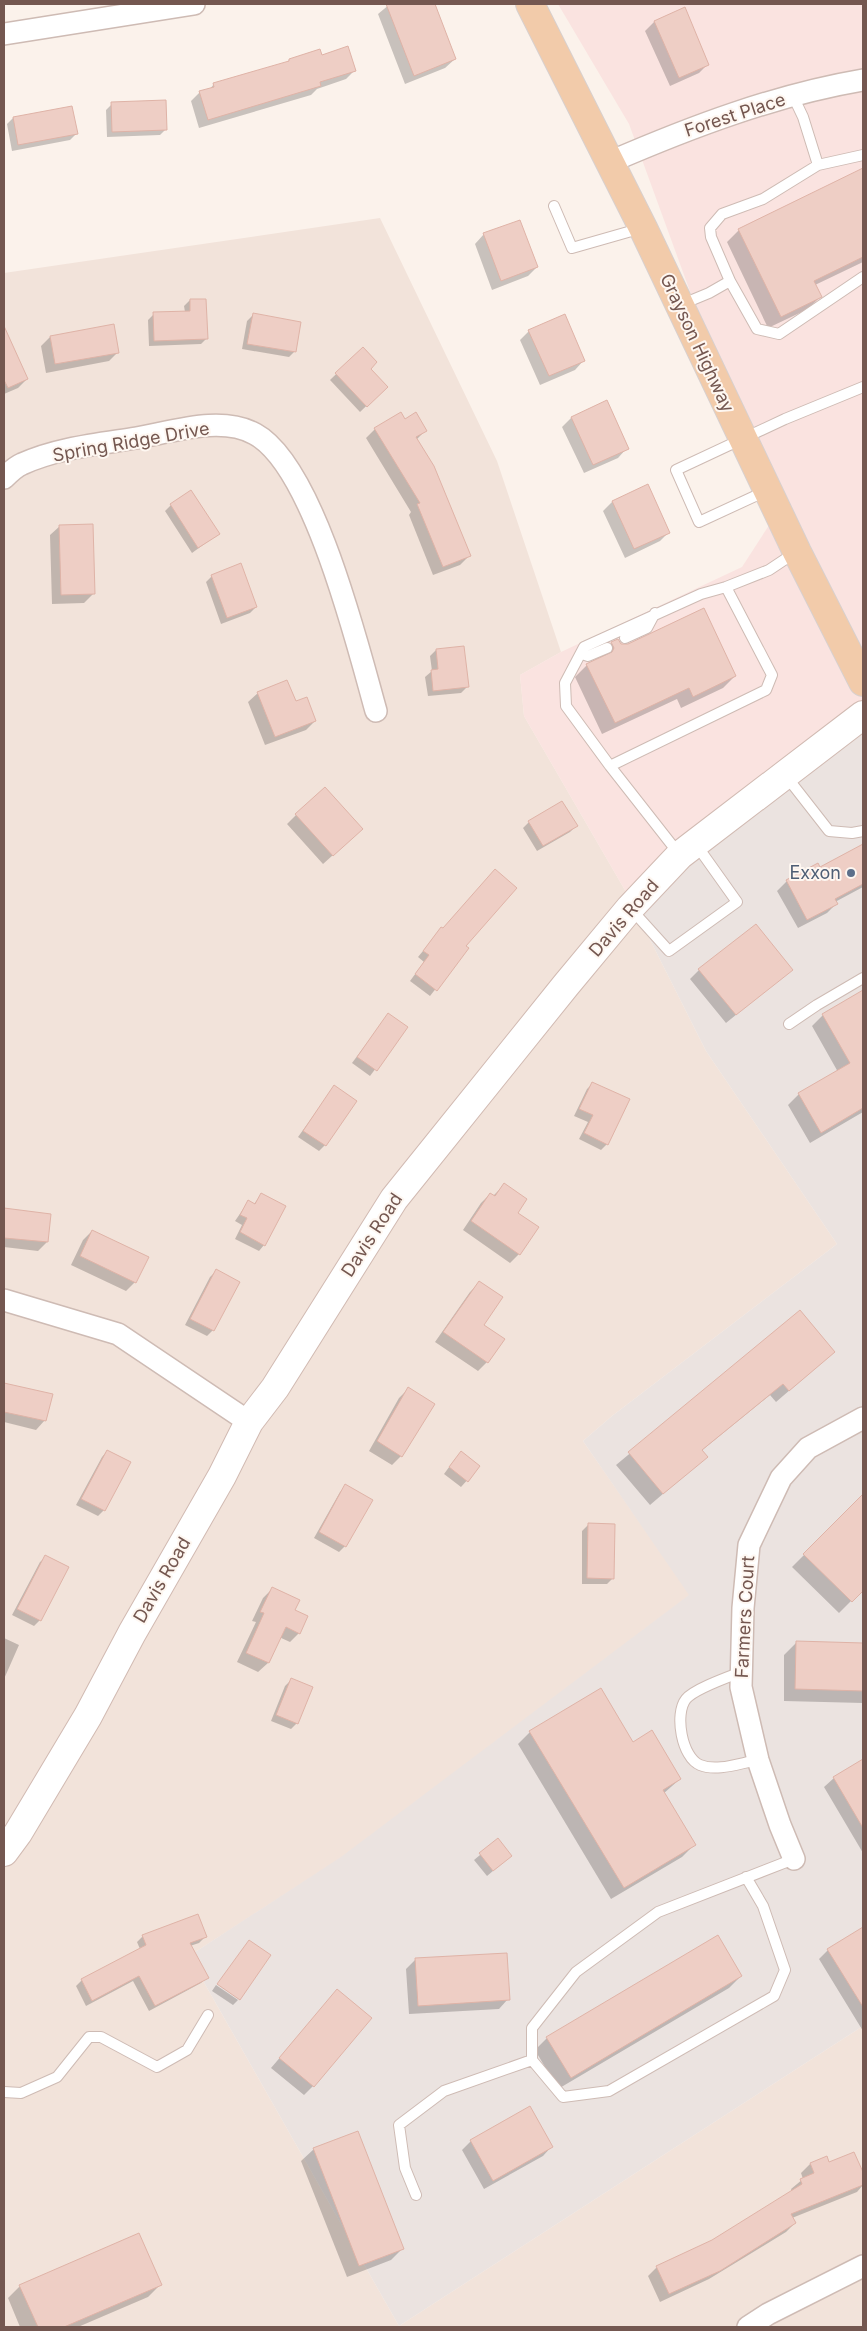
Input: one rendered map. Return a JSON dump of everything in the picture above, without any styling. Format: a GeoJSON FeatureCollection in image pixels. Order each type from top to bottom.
{"type":"FeatureCollection","features":[{"type":"Feature","properties":{"kind":"main road","name":"Grayson Highway"},"geometry":{"type":"LineString","coordinates":[[530,4],[643,228],[797,552],[863,682]]}},
{"type":"Feature","properties":{"kind":"street"},"geometry":{"type":"LineString","coordinates":[[4,34],[194,4]]}},
{"type":"Feature","properties":{"kind":"street","name":"Forest Place"},"geometry":{"type":"LineString","coordinates":[[610,162],[661,140],[750,107],[835,85],[863,80]]}},
{"type":"Feature","properties":{"kind":"street","name":"Spring Ridge Drive"},"geometry":{"type":"LineString","coordinates":[[4,478],[21,464],[78,447],[199,427],[227,426],[255,434],[278,453],[300,488],[340,584],[376,711]]}},
{"type":"Feature","properties":{"kind":"street","name":"Davis Road"},"geometry":{"type":"LineString","coordinates":[[4,1852],[18,1834],[88,1716],[132,1632],[222,1476],[249,1422],[275,1388],[394,1199],[630,908],[687,849],[863,715]]}},
{"type":"Feature","properties":{"kind":"street"},"geometry":{"type":"LineString","coordinates":[[4,1300],[118,1334],[249,1422]]}},
{"type":"Feature","properties":{"kind":"street","name":"Farmers Court"},"geometry":{"type":"LineString","coordinates":[[794,1858],[780,1825],[758,1760],[741,1687],[743,1608],[749,1545],[781,1478],[808,1448],[863,1418]]}},
{"type":"Feature","properties":{"kind":"street"},"geometry":{"type":"LineString","coordinates":[[748,2327],[768,2314],[863,2266]]}},
{"type":"Feature","properties":{"kind":"lane"},"geometry":{"type":"LineString","coordinates":[[794,96],[818,164]]}},
{"type":"Feature","properties":{"kind":"lane"},"geometry":{"type":"LineString","coordinates":[[863,155],[818,164],[763,199],[722,214],[710,228],[711,237],[730,280],[757,329],[779,334],[863,277]]}},
{"type":"Feature","properties":{"kind":"lane"},"geometry":{"type":"LineString","coordinates":[[554,206],[572,248],[643,228]]}},
{"type":"Feature","properties":{"kind":"lane"},"geometry":{"type":"LineString","coordinates":[[679,305],[709,293],[730,280]]}},
{"type":"Feature","properties":{"kind":"lane"},"geometry":{"type":"LineString","coordinates":[[768,490],[699,522],[676,470],[742,438],[863,387]]}},
{"type":"Feature","properties":{"kind":"lane"},"geometry":{"type":"LineString","coordinates":[[630,908],[670,951],[738,902],[610,766],[566,706],[565,683],[584,647],[655,613],[701,594],[726,587],[769,570],[797,552]]}},
{"type":"Feature","properties":{"kind":"lane"},"geometry":{"type":"LineString","coordinates":[[610,766],[766,690],[772,675],[726,587]]}},
{"type":"Feature","properties":{"kind":"lane"},"geometry":{"type":"LineString","coordinates":[[625,638],[647,628],[655,613]]}},
{"type":"Feature","properties":{"kind":"lane"},"geometry":{"type":"LineString","coordinates":[[582,654],[588,656],[606,648]]}},
{"type":"Feature","properties":{"kind":"lane"},"geometry":{"type":"LineString","coordinates":[[785,775],[828,831],[852,833],[863,831]]}},
{"type":"Feature","properties":{"kind":"lane"},"geometry":{"type":"LineString","coordinates":[[789,1024],[863,978]]}},
{"type":"Feature","properties":{"kind":"lane"},"geometry":{"type":"LineString","coordinates":[[741,1672],[714,1683],[686,1699],[678,1715],[681,1732],[690,1755],[699,1765],[718,1768],[758,1760]]}},
{"type":"Feature","properties":{"kind":"lane"},"geometry":{"type":"LineString","coordinates":[[746,1877],[763,1906],[784,1970],[774,1996],[609,2091],[563,2097],[532,2060],[532,2028],[576,1972],[658,1912],[746,1877],[794,1858]]}},
{"type":"Feature","properties":{"kind":"lane"},"geometry":{"type":"LineString","coordinates":[[4,2092],[21,2093],[57,2077],[89,2037],[101,2037],[157,2067],[188,2050],[208,2015]]}},
{"type":"Feature","properties":{"kind":"lane"},"geometry":{"type":"LineString","coordinates":[[416,2195],[405,2168],[399,2125],[444,2091],[532,2060]]}},
{"type":"Feature","properties":{"kind":"shaded area"},"geometry":{"type":"Polygon","coordinates":[[[558,4],[863,4],[863,720],[853,705],[721,821],[626,892],[524,716],[520,675],[561,652],[742,567],[773,519],[629,124],[558,4]]]}},
{"type":"Feature","properties":{"kind":"shaded area"},"geometry":{"type":"Polygon","coordinates":[[[380,218],[497,461],[561,652],[520,675],[524,716],[626,892],[706,1051],[837,1244],[612,1416],[583,1441],[690,1595],[341,1858],[189,1956],[399,2326],[863,2026],[863,2327],[4,2327],[4,273],[380,218]]]}},
{"type":"Feature","properties":{"kind":"shaded area"},"geometry":{"type":"Polygon","coordinates":[[[854,704],[863,720],[863,2026],[399,2326],[189,1956],[341,1857],[689,1595],[583,1441],[612,1416],[837,1244],[706,1051],[626,892],[721,821],[854,704]]]}},
{"type":"Feature","properties":{"kind":"building"},"geometry":{"type":"Polygon","coordinates":[[[386,4],[435,4],[456,59],[414,76],[386,4]]]}},
{"type":"Feature","properties":{"kind":"building"},"geometry":{"type":"Polygon","coordinates":[[[685,7],[709,65],[679,78],[654,21],[685,7]]]}},
{"type":"Feature","properties":{"kind":"building"},"geometry":{"type":"Polygon","coordinates":[[[348,46],[356,71],[320,82],[321,86],[208,120],[199,91],[214,87],[213,83],[289,61],[289,59],[320,49],[322,55],[348,46]]]}},
{"type":"Feature","properties":{"kind":"building"},"geometry":{"type":"Polygon","coordinates":[[[166,100],[167,130],[112,132],[111,102],[166,100]]]}},
{"type":"Feature","properties":{"kind":"building"},"geometry":{"type":"Polygon","coordinates":[[[72,106],[78,134],[18,145],[13,117],[72,106]]]}},
{"type":"Feature","properties":{"kind":"building"},"geometry":{"type":"Polygon","coordinates":[[[863,168],[863,257],[814,281],[822,297],[781,317],[738,229],[863,168]]]}},
{"type":"Feature","properties":{"kind":"building"},"geometry":{"type":"Polygon","coordinates":[[[520,220],[538,267],[501,281],[483,233],[520,220]]]}},
{"type":"Feature","properties":{"kind":"building"},"geometry":{"type":"Polygon","coordinates":[[[190,299],[206,299],[208,339],[154,341],[153,312],[190,311],[190,299]]]}},
{"type":"Feature","properties":{"kind":"building"},"geometry":{"type":"Polygon","coordinates":[[[253,313],[301,322],[296,352],[247,344],[253,313]]]}},
{"type":"Feature","properties":{"kind":"building"},"geometry":{"type":"Polygon","coordinates":[[[565,314],[585,361],[549,376],[528,330],[565,314]]]}},
{"type":"Feature","properties":{"kind":"building"},"geometry":{"type":"Polygon","coordinates":[[[114,324],[119,353],[55,364],[50,336],[114,324]]]}},
{"type":"Feature","properties":{"kind":"building"},"geometry":{"type":"Polygon","coordinates":[[[4,326],[28,379],[8,388],[4,380],[4,326]]]}},
{"type":"Feature","properties":{"kind":"building"},"geometry":{"type":"Polygon","coordinates":[[[363,347],[377,362],[371,369],[388,387],[367,407],[335,373],[363,347]]]}},
{"type":"Feature","properties":{"kind":"building"},"geometry":{"type":"Polygon","coordinates":[[[607,400],[629,449],[593,465],[571,417],[607,400]]]}},
{"type":"Feature","properties":{"kind":"building"},"geometry":{"type":"Polygon","coordinates":[[[401,412],[405,419],[416,412],[427,431],[416,437],[434,466],[471,556],[443,567],[417,504],[420,503],[374,428],[401,412]]]}},
{"type":"Feature","properties":{"kind":"building"},"geometry":{"type":"Polygon","coordinates":[[[648,484],[670,533],[634,549],[612,501],[648,484]]]}},
{"type":"Feature","properties":{"kind":"building"},"geometry":{"type":"Polygon","coordinates":[[[191,490],[220,534],[198,548],[170,504],[191,490]]]}},
{"type":"Feature","properties":{"kind":"building"},"geometry":{"type":"Polygon","coordinates":[[[93,524],[95,594],[61,595],[59,525],[93,524]]]}},
{"type":"Feature","properties":{"kind":"building"},"geometry":{"type":"Polygon","coordinates":[[[241,563],[257,607],[227,618],[211,575],[241,563]]]}},
{"type":"Feature","properties":{"kind":"building"},"geometry":{"type":"Polygon","coordinates":[[[704,608],[736,676],[693,697],[689,688],[615,723],[586,664],[612,652],[614,648],[611,642],[618,639],[621,644],[628,644],[704,608]]]}},
{"type":"Feature","properties":{"kind":"building"},"geometry":{"type":"Polygon","coordinates":[[[464,646],[469,687],[433,691],[431,670],[438,669],[436,649],[464,646]]]}},
{"type":"Feature","properties":{"kind":"building"},"geometry":{"type":"Polygon","coordinates":[[[287,680],[296,701],[307,697],[316,721],[275,737],[257,692],[287,680]]]}},
{"type":"Feature","properties":{"kind":"building"},"geometry":{"type":"Polygon","coordinates":[[[325,787],[363,829],[333,856],[295,814],[325,787]]]}},
{"type":"Feature","properties":{"kind":"building"},"geometry":{"type":"Polygon","coordinates":[[[562,801],[578,826],[543,846],[528,821],[562,801]]]}},
{"type":"Feature","properties":{"kind":"building"},"geometry":{"type":"Polygon","coordinates":[[[863,844],[863,884],[835,899],[838,904],[807,920],[786,880],[818,863],[820,867],[863,844]]]}},
{"type":"Feature","properties":{"kind":"building"},"geometry":{"type":"Polygon","coordinates":[[[495,869],[517,888],[466,946],[469,948],[437,991],[415,974],[429,955],[423,951],[441,927],[443,928],[495,869]]]}},
{"type":"Feature","properties":{"kind":"building"},"geometry":{"type":"Polygon","coordinates":[[[756,924],[793,970],[736,1015],[698,969],[756,924]]]}},
{"type":"Feature","properties":{"kind":"building"},"geometry":{"type":"Polygon","coordinates":[[[863,990],[863,1108],[821,1133],[798,1093],[850,1063],[822,1014],[863,990]]]}},
{"type":"Feature","properties":{"kind":"building"},"geometry":{"type":"Polygon","coordinates":[[[388,1013],[408,1027],[377,1071],[357,1057],[388,1013]]]}},
{"type":"Feature","properties":{"kind":"building"},"geometry":{"type":"Polygon","coordinates":[[[592,1082],[630,1099],[608,1145],[584,1133],[593,1115],[579,1109],[592,1082]]]}},
{"type":"Feature","properties":{"kind":"building"},"geometry":{"type":"Polygon","coordinates":[[[334,1085],[357,1101],[326,1146],[303,1131],[334,1085]]]}},
{"type":"Feature","properties":{"kind":"building"},"geometry":{"type":"Polygon","coordinates":[[[504,1183],[527,1199],[518,1213],[539,1227],[520,1255],[471,1221],[490,1193],[495,1196],[504,1183]]]}},
{"type":"Feature","properties":{"kind":"building"},"geometry":{"type":"Polygon","coordinates":[[[261,1193],[286,1206],[265,1246],[240,1232],[247,1218],[240,1215],[248,1200],[255,1204],[261,1193]]]}},
{"type":"Feature","properties":{"kind":"building"},"geometry":{"type":"Polygon","coordinates":[[[4,1208],[51,1214],[48,1242],[4,1238],[4,1208]]]}},
{"type":"Feature","properties":{"kind":"building"},"geometry":{"type":"Polygon","coordinates":[[[92,1230],[149,1257],[136,1283],[80,1256],[92,1230]]]}},
{"type":"Feature","properties":{"kind":"building"},"geometry":{"type":"Polygon","coordinates":[[[216,1269],[240,1282],[214,1331],[190,1319],[216,1269]]]}},
{"type":"Feature","properties":{"kind":"building"},"geometry":{"type":"Polygon","coordinates":[[[479,1281],[503,1297],[484,1325],[505,1339],[488,1363],[443,1332],[479,1281]]]}},
{"type":"Feature","properties":{"kind":"building"},"geometry":{"type":"Polygon","coordinates":[[[800,1310],[835,1352],[789,1391],[783,1384],[702,1450],[708,1457],[663,1494],[628,1452],[800,1310]]]}},
{"type":"Feature","properties":{"kind":"building"},"geometry":{"type":"Polygon","coordinates":[[[4,1383],[53,1394],[46,1421],[4,1412],[4,1383]]]}},
{"type":"Feature","properties":{"kind":"building"},"geometry":{"type":"Polygon","coordinates":[[[408,1387],[435,1404],[402,1457],[377,1441],[408,1387]]]}},
{"type":"Feature","properties":{"kind":"building"},"geometry":{"type":"Polygon","coordinates":[[[107,1450],[131,1462],[105,1511],[81,1499],[107,1450]]]}},
{"type":"Feature","properties":{"kind":"building"},"geometry":{"type":"Polygon","coordinates":[[[461,1451],[480,1466],[468,1482],[449,1467],[461,1451]]]}},
{"type":"Feature","properties":{"kind":"building"},"geometry":{"type":"Polygon","coordinates":[[[345,1484],[373,1500],[346,1547],[319,1532],[345,1484]]]}},
{"type":"Feature","properties":{"kind":"building"},"geometry":{"type":"Polygon","coordinates":[[[863,1494],[863,1591],[852,1602],[803,1554],[863,1494]]]}},
{"type":"Feature","properties":{"kind":"building"},"geometry":{"type":"Polygon","coordinates":[[[588,1523],[615,1524],[614,1579],[587,1578],[588,1523]]]}},
{"type":"Feature","properties":{"kind":"building"},"geometry":{"type":"Polygon","coordinates":[[[45,1555],[69,1567],[41,1621],[17,1609],[45,1555]]]}},
{"type":"Feature","properties":{"kind":"building"},"geometry":{"type":"Polygon","coordinates":[[[272,1587],[300,1600],[295,1610],[308,1616],[300,1634],[286,1627],[269,1663],[246,1653],[264,1613],[260,1612],[272,1587]]]}},
{"type":"Feature","properties":{"kind":"building"},"geometry":{"type":"Polygon","coordinates":[[[796,1641],[863,1643],[863,1691],[795,1689],[796,1641]]]}},
{"type":"Feature","properties":{"kind":"building"},"geometry":{"type":"Polygon","coordinates":[[[291,1678],[313,1687],[298,1724],[276,1715],[291,1678]]]}},
{"type":"Feature","properties":{"kind":"building"},"geometry":{"type":"Polygon","coordinates":[[[601,1688],[633,1742],[652,1730],[681,1779],[663,1790],[696,1845],[624,1888],[529,1731],[601,1688]]]}},
{"type":"Feature","properties":{"kind":"building"},"geometry":{"type":"Polygon","coordinates":[[[863,1759],[863,1828],[833,1777],[863,1759]]]}},
{"type":"Feature","properties":{"kind":"building"},"geometry":{"type":"Polygon","coordinates":[[[498,1838],[512,1856],[493,1871],[479,1853],[498,1838]]]}},
{"type":"Feature","properties":{"kind":"building"},"geometry":{"type":"Polygon","coordinates":[[[198,1914],[207,1937],[190,1943],[209,1978],[155,2006],[139,1976],[92,2001],[81,1979],[146,1945],[142,1935],[198,1914]]]}},
{"type":"Feature","properties":{"kind":"building"},"geometry":{"type":"Polygon","coordinates":[[[863,1927],[863,2007],[827,1949],[863,1927]]]}},
{"type":"Feature","properties":{"kind":"building"},"geometry":{"type":"Polygon","coordinates":[[[718,1935],[742,1976],[571,2078],[546,2037],[718,1935]]]}},
{"type":"Feature","properties":{"kind":"building"},"geometry":{"type":"Polygon","coordinates":[[[249,1940],[271,1955],[240,2000],[217,1984],[249,1940]]]}},
{"type":"Feature","properties":{"kind":"building"},"geometry":{"type":"Polygon","coordinates":[[[507,1953],[510,2000],[418,2006],[415,1958],[507,1953]]]}},
{"type":"Feature","properties":{"kind":"building"},"geometry":{"type":"Polygon","coordinates":[[[337,1989],[372,2018],[314,2087],[279,2058],[337,1989]]]}},
{"type":"Feature","properties":{"kind":"building"},"geometry":{"type":"Polygon","coordinates":[[[530,2106],[553,2147],[493,2181],[470,2140],[530,2106]]]}},
{"type":"Feature","properties":{"kind":"building"},"geometry":{"type":"Polygon","coordinates":[[[358,2131],[404,2249],[359,2266],[313,2148],[358,2131]]]}},
{"type":"Feature","properties":{"kind":"building"},"geometry":{"type":"Polygon","coordinates":[[[854,2152],[863,2172],[863,2185],[791,2214],[796,2223],[720,2271],[669,2294],[656,2266],[712,2240],[802,2184],[800,2179],[814,2173],[810,2163],[827,2156],[829,2162],[854,2152]]]}},
{"type":"Feature","properties":{"kind":"building"},"geometry":{"type":"Polygon","coordinates":[[[139,2233],[162,2285],[64,2327],[38,2327],[19,2285],[139,2233]]]}},
{"type":"Feature","properties":{"kind":"place","name":"Exxon"},"geometry":{"type":"Point","coordinates":[851,873]}}]}
